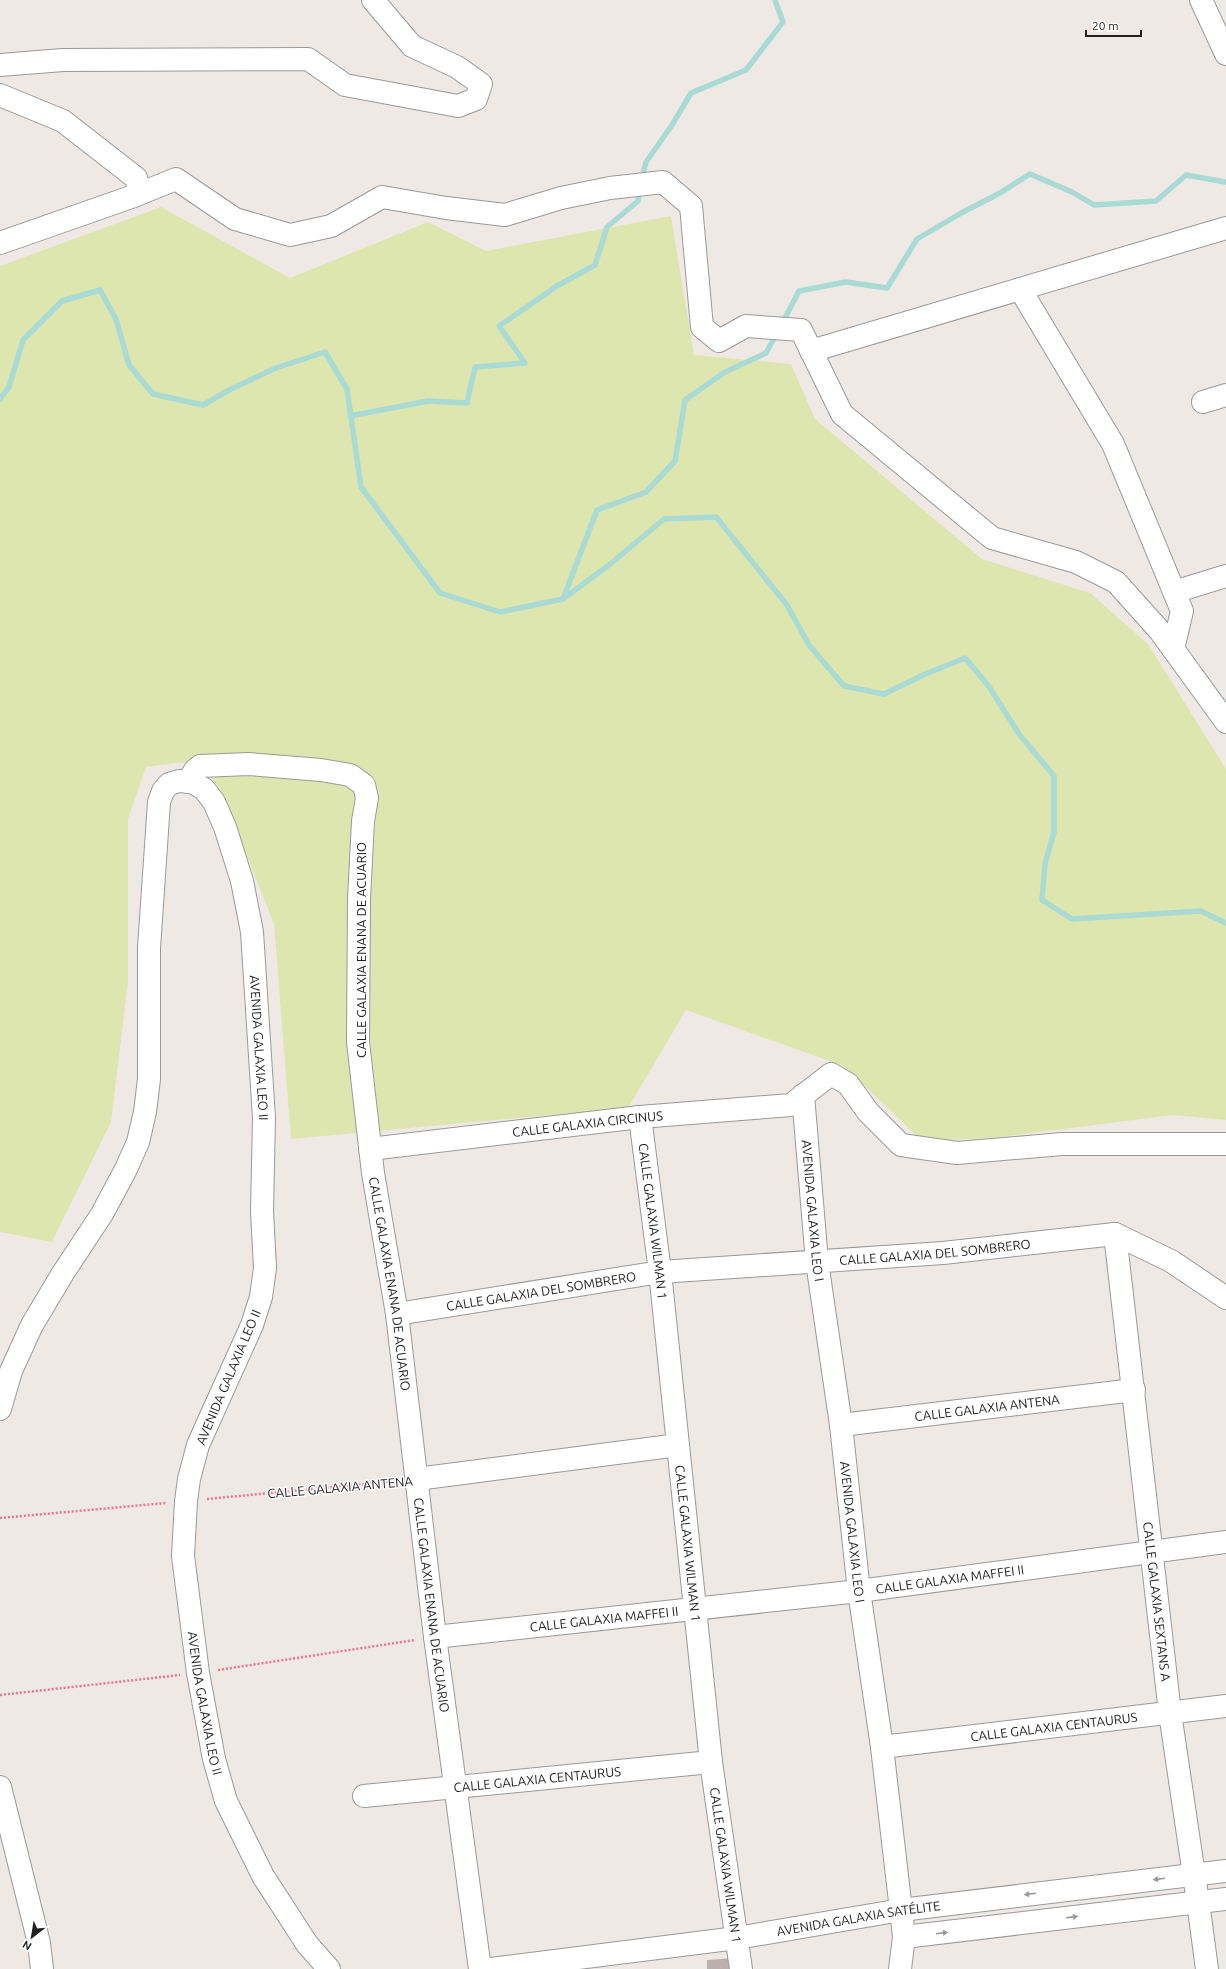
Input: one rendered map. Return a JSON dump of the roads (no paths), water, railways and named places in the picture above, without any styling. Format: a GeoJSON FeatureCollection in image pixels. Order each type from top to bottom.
{"type":"FeatureCollection","features":[{"type":"Feature","properties":{"kind":"street"},"geometry":{"type":"LineString","coordinates":[[0,65],[64,60],[308,59],[345,85],[458,106],[476,99],[481,84],[457,67],[412,46],[373,0]]}},
{"type":"Feature","properties":{"kind":"street"},"geometry":{"type":"LineString","coordinates":[[1201,0],[1226,54]]}},
{"type":"Feature","properties":{"kind":"street"},"geometry":{"type":"LineString","coordinates":[[0,95],[63,121],[136,178],[139,187],[134,196]]}},
{"type":"Feature","properties":{"kind":"street"},"geometry":{"type":"LineString","coordinates":[[0,243],[134,196],[176,179],[235,219],[290,235],[331,226],[382,197],[446,208],[505,214],[561,198],[610,188],[663,182],[691,206],[702,327],[719,341],[746,326],[801,330],[842,414],[992,538],[1076,562],[1116,582],[1160,631],[1226,722]]}},
{"type":"Feature","properties":{"kind":"street"},"geometry":{"type":"LineString","coordinates":[[811,351],[1226,228]]}},
{"type":"Feature","properties":{"kind":"street"},"geometry":{"type":"LineString","coordinates":[[1020,289],[1112,444],[1182,611],[1173,649]]}},
{"type":"Feature","properties":{"kind":"street"},"geometry":{"type":"LineString","coordinates":[[1203,402],[1226,395]]}},
{"type":"Feature","properties":{"kind":"street"},"geometry":{"type":"LineString","coordinates":[[1174,592],[1226,576]]}},
{"type":"Feature","properties":{"kind":"street","name":"CALLE GALAXIA ENANA DE ACUARIO"},"geometry":{"type":"LineString","coordinates":[[188,782],[195,770],[200,766],[249,764],[321,770],[350,775],[364,785],[367,798],[363,821],[359,899],[358,1042],[370,1149],[397,1314],[435,1637],[480,1969]]}},
{"type":"Feature","properties":{"kind":"street"},"geometry":{"type":"LineString","coordinates":[[0,1409],[11,1371],[32,1325],[63,1273],[102,1214],[126,1169],[138,1142],[145,1112],[149,1079],[149,948],[159,802],[162,791],[169,784],[179,781],[188,782]]}},
{"type":"Feature","properties":{"kind":"street","name":"AVENIDA GALAXIA LEO II"},"geometry":{"type":"LineString","coordinates":[[188,782],[204,789],[214,802],[242,881],[252,932],[264,1118],[262,1211],[265,1268],[261,1297],[252,1325],[198,1445],[189,1479],[186,1501],[183,1556],[198,1673],[214,1759],[226,1801],[263,1876],[307,1944],[329,1969]]}},
{"type":"Feature","properties":{"kind":"street","name":"CALLE GALAXIA CIRCINUS"},"geometry":{"type":"LineString","coordinates":[[370,1149],[640,1117],[791,1105],[831,1074],[848,1084],[868,1112],[901,1145],[957,1153],[1062,1144],[1226,1144]]}},
{"type":"Feature","properties":{"kind":"street","name":"AVENIDA GALAXIA LEO I"},"geometry":{"type":"LineString","coordinates":[[803,1095],[817,1262],[841,1425],[859,1591],[882,1747],[904,1937],[900,1969]]}},
{"type":"Feature","properties":{"kind":"street","name":"CALLE GALAXIA WILMAN 1"},"geometry":{"type":"LineString","coordinates":[[640,1117],[660,1272],[711,1762],[741,1969]]}},
{"type":"Feature","properties":{"kind":"street"},"geometry":{"type":"LineString","coordinates":[[1115,1234],[1171,1261],[1226,1298]]}},
{"type":"Feature","properties":{"kind":"street","name":"CALLE GALAXIA DEL SOMBRERO"},"geometry":{"type":"LineString","coordinates":[[397,1314],[660,1272],[943,1253],[1115,1234]]}},
{"type":"Feature","properties":{"kind":"street","name":"CALLE GALAXIA SEXTANS A"},"geometry":{"type":"LineString","coordinates":[[1115,1234],[1170,1713],[1207,1969]]}},
{"type":"Feature","properties":{"kind":"street","name":"CALLE GALAXIA ANTENA"},"geometry":{"type":"LineString","coordinates":[[841,1425],[1134,1390]]}},
{"type":"Feature","properties":{"kind":"street","name":"CALLE GALAXIA ANTENA"},"geometry":{"type":"LineString","coordinates":[[417,1480],[678,1445]]}},
{"type":"Feature","properties":{"kind":"street","name":"CALLE GALAXIA MAFFEI II"},"geometry":{"type":"LineString","coordinates":[[435,1637],[859,1591],[1226,1542]]}},
{"type":"Feature","properties":{"kind":"street","name":"CALLE GALAXIA CENTAURUS"},"geometry":{"type":"LineString","coordinates":[[882,1747],[1226,1706]]}},
{"type":"Feature","properties":{"kind":"street","name":"CALLE GALAXIA CENTAURUS"},"geometry":{"type":"LineString","coordinates":[[364,1796],[711,1762]]}},
{"type":"Feature","properties":{"kind":"street"},"geometry":{"type":"LineString","coordinates":[[0,1787],[39,1943],[42,1969]]}},
{"type":"Feature","properties":{"kind":"street","name":"AVENIDA GALAXIA SATÉLITE"},"geometry":{"type":"LineString","coordinates":[[491,1969],[737,1938],[901,1910],[1226,1871]]}},
{"type":"Feature","properties":{"kind":"street","name":"AVENIDA GALAXIA SATÉLITE"},"geometry":{"type":"LineString","coordinates":[[904,1937],[1226,1899]]}},
{"type":"Feature","properties":{"kind":"waterway"},"geometry":{"type":"LineString","coordinates":[[643,174],[646,162],[672,125],[691,93],[746,70],[783,22],[775,0]]}},
{"type":"Feature","properties":{"kind":"waterway"},"geometry":{"type":"LineString","coordinates":[[782,324],[799,291],[846,282],[887,288],[917,239],[963,212],[1000,193],[1030,174],[1072,192],[1094,205],[1156,201],[1186,175],[1226,182]]}},
{"type":"Feature","properties":{"kind":"waterway"},"geometry":{"type":"LineString","coordinates":[[350,416],[428,401],[467,403],[475,367],[525,363],[499,326],[557,286],[595,265],[607,227],[638,201],[639,195]]}},
{"type":"Feature","properties":{"kind":"waterway"},"geometry":{"type":"LineString","coordinates":[[0,399],[9,387],[23,340],[62,301],[100,290],[116,319],[129,365],[153,394],[203,405],[229,390],[276,368],[325,352],[347,389],[361,487],[440,593],[500,612],[563,599],[609,565],[664,519],[716,517],[787,605],[809,645],[844,686],[884,694],[923,675],[965,658],[988,685],[1019,734],[1054,776],[1054,832],[1045,864],[1042,900],[1072,919],[1201,911],[1226,923]]}},
{"type":"Feature","properties":{"kind":"waterway"},"geometry":{"type":"LineString","coordinates":[[563,599],[597,510],[646,492],[675,461],[685,400],[725,372],[766,353],[777,333]]}}]}
